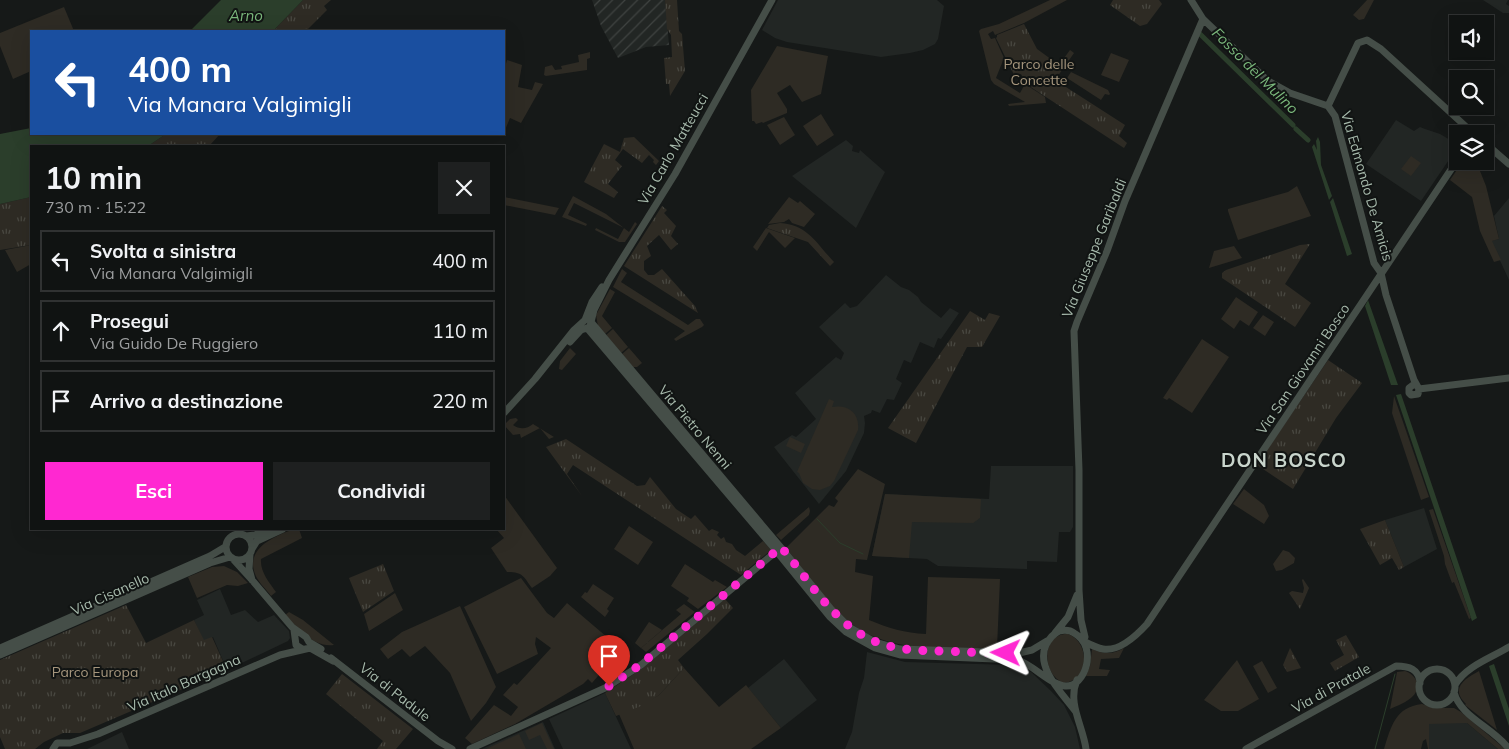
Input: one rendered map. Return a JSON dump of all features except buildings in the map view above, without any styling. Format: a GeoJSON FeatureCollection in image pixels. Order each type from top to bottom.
{"type":"FeatureCollection","features":[{"type":"Feature","properties":{"kind":"main road","name":"Via Carlo Matteucci"},"geometry":{"type":"LineString","coordinates":[[505,419],[587,324],[593,299],[608,280],[675,174],[772,0]]}},
{"type":"Feature","properties":{"kind":"main road"},"geometry":{"type":"LineString","coordinates":[[1191,0],[1203,19],[1268,81],[1281,89],[1328,106],[1358,43],[1368,41],[1381,49],[1464,125]]}},
{"type":"Feature","properties":{"kind":"main road","name":"Via Giuseppe Garibaldi"},"geometry":{"type":"LineString","coordinates":[[1084,641],[1079,590],[1078,422],[1074,335],[1077,322],[1107,252],[1122,208],[1203,19]]}},
{"type":"Feature","properties":{"kind":"main road","name":"Via Edmondo De Amicis"},"geometry":{"type":"LineString","coordinates":[[1328,106],[1335,116],[1374,263],[1381,273],[1386,295],[1418,387],[1509,378]]}},
{"type":"Feature","properties":{"kind":"main road"},"geometry":{"type":"LineString","coordinates":[[1494,151],[1509,164]]}},
{"type":"Feature","properties":{"kind":"main road","name":"Via San Giovanni Bosco"},"geometry":{"type":"LineString","coordinates":[[1084,641],[1102,649],[1112,649],[1122,645],[1143,628],[1451,170]]}},
{"type":"Feature","properties":{"kind":"main road"},"geometry":{"type":"LineString","coordinates":[[1367,297],[1374,288],[1378,288],[1386,295]]}},
{"type":"Feature","properties":{"kind":"main road","name":"Via Carlo Matteucci"},"geometry":{"type":"LineString","coordinates":[[505,412],[535,379],[574,330],[587,324]]}},
{"type":"Feature","properties":{"kind":"main road","name":"Via Pietro Nenni"},"geometry":{"type":"LineString","coordinates":[[587,324],[779,549]]}},
{"type":"Feature","properties":{"kind":"main road"},"geometry":{"type":"LineString","coordinates":[[246,536],[256,535],[267,530]]}},
{"type":"Feature","properties":{"kind":"main road"},"geometry":{"type":"LineString","coordinates":[[231,558],[240,560],[251,552],[257,541],[282,530]]}},
{"type":"Feature","properties":{"kind":"main road"},"geometry":{"type":"LineString","coordinates":[[252,580],[249,569],[252,543],[246,536],[240,533],[232,535],[227,540],[225,547],[231,558],[294,630],[307,638],[305,646],[298,648],[295,642],[294,630]]}},
{"type":"Feature","properties":{"kind":"main road","name":"Via Cisanello"},"geometry":{"type":"LineString","coordinates":[[0,648],[220,552],[225,547]]}},
{"type":"Feature","properties":{"kind":"main road"},"geometry":{"type":"LineString","coordinates":[[473,749],[618,681],[640,665],[779,549]]}},
{"type":"Feature","properties":{"kind":"main road"},"geometry":{"type":"LineString","coordinates":[[779,549],[836,615],[856,632],[880,644],[909,650],[1014,653],[1032,650],[1060,631],[1068,631],[1076,634],[1084,641],[1087,649],[1087,661],[1084,671],[1077,680],[1066,686],[1029,664],[1016,659],[905,656],[882,651],[867,645],[846,632],[830,617],[779,549]]}},
{"type":"Feature","properties":{"kind":"main road","name":"Via Cisanello"},"geometry":{"type":"LineString","coordinates":[[0,655],[210,563],[231,558]]}},
{"type":"Feature","properties":{"kind":"main road","name":"Via Giuseppe Garibaldi"},"geometry":{"type":"LineString","coordinates":[[1051,638],[1070,613],[1079,590]]}},
{"type":"Feature","properties":{"kind":"main road"},"geometry":{"type":"LineString","coordinates":[[295,642],[299,636],[303,636]]}},
{"type":"Feature","properties":{"kind":"main road"},"geometry":{"type":"LineString","coordinates":[[1051,638],[1044,650],[1043,661],[1046,671],[1076,712]]}},
{"type":"Feature","properties":{"kind":"main road","name":"Via Italo Bargagna"},"geometry":{"type":"LineString","coordinates":[[280,654],[295,642]]}},
{"type":"Feature","properties":{"kind":"main road","name":"Via Italo Bargagna"},"geometry":{"type":"LineString","coordinates":[[53,749],[56,744],[66,747],[280,654],[305,646]]}},
{"type":"Feature","properties":{"kind":"main road","name":"Via di Padule"},"geometry":{"type":"LineString","coordinates":[[305,646],[314,649],[333,661],[443,746],[452,749]]}},
{"type":"Feature","properties":{"kind":"main road"},"geometry":{"type":"LineString","coordinates":[[1509,647],[1456,674],[1436,670],[1428,672],[1422,678],[1420,684],[1420,693],[1425,700],[1434,704],[1460,706],[1499,738],[1509,749]]}},
{"type":"Feature","properties":{"kind":"main road","name":"Via di Pratale"},"geometry":{"type":"LineString","coordinates":[[1246,749],[1396,666],[1415,670],[1420,684]]}},
{"type":"Feature","properties":{"kind":"main road"},"geometry":{"type":"LineString","coordinates":[[1443,704],[1450,700],[1461,676],[1469,669]]}},
{"type":"Feature","properties":{"kind":"main road"},"geometry":{"type":"LineString","coordinates":[[1443,671],[1450,676],[1460,706]]}},
{"type":"Feature","properties":{"kind":"main road"},"geometry":{"type":"LineString","coordinates":[[1077,680],[1073,692],[1076,712],[1085,738],[1086,749]]}},
{"type":"Feature","properties":{"kind":"shaded area"},"geometry":{"type":"Polygon","coordinates":[[[592,0],[665,0],[669,45],[646,47],[618,58],[601,26],[592,0]]]}},
{"type":"Feature","properties":{"kind":"shaded area"},"geometry":{"type":"Polygon","coordinates":[[[778,0],[937,0],[944,6],[938,39],[935,44],[923,50],[881,57],[787,42],[775,38],[762,30],[778,0]]]}},
{"type":"Feature","properties":{"kind":"shaded area"},"geometry":{"type":"Polygon","coordinates":[[[1483,0],[1508,0],[1506,4],[1509,6],[1509,13],[1503,13],[1483,0]]]}},
{"type":"Feature","properties":{"kind":"shaded area"},"geometry":{"type":"Polygon","coordinates":[[[1396,120],[1414,131],[1420,127],[1449,139],[1449,160],[1421,201],[1366,164],[1396,120]]]}},
{"type":"Feature","properties":{"kind":"shaded area"},"geometry":{"type":"Polygon","coordinates":[[[846,140],[853,146],[852,151],[859,153],[860,150],[885,172],[856,228],[792,176],[846,140]]]}},
{"type":"Feature","properties":{"kind":"shaded area"},"geometry":{"type":"Polygon","coordinates":[[[1509,198],[1509,280],[1491,241],[1499,239],[1494,216],[1509,198]]]}},
{"type":"Feature","properties":{"kind":"shaded area"},"geometry":{"type":"Polygon","coordinates":[[[886,275],[918,297],[921,302],[941,318],[950,308],[959,313],[941,339],[938,338],[934,348],[920,342],[911,363],[904,360],[896,379],[902,383],[894,400],[887,399],[880,413],[872,410],[871,413],[864,416],[864,433],[846,471],[819,504],[774,447],[792,435],[796,437],[816,419],[795,393],[836,357],[841,360],[844,353],[819,327],[845,303],[850,308],[857,306],[886,275]]]}},
{"type":"Feature","properties":{"kind":"shaded area"},"geometry":{"type":"Polygon","coordinates":[[[991,466],[1073,466],[1073,527],[1070,532],[1059,532],[1057,562],[1027,561],[1027,569],[938,566],[927,559],[872,556],[885,494],[989,499],[991,466]]]}},
{"type":"Feature","properties":{"kind":"shaded area"},"geometry":{"type":"Polygon","coordinates":[[[1424,508],[1437,549],[1404,567],[1385,520],[1424,508]]]}},
{"type":"Feature","properties":{"kind":"shaded area"},"geometry":{"type":"Polygon","coordinates":[[[220,589],[231,615],[245,610],[258,622],[274,615],[289,631],[290,638],[288,641],[227,670],[213,637],[204,641],[194,620],[204,615],[197,600],[220,589]]]}},
{"type":"Feature","properties":{"kind":"shaded area"},"geometry":{"type":"Polygon","coordinates":[[[867,652],[905,662],[1013,665],[1023,667],[1031,672],[1064,705],[1075,727],[1080,749],[845,749],[852,732],[859,693],[864,678],[867,652]]]}},
{"type":"Feature","properties":{"kind":"shaded area"},"geometry":{"type":"Polygon","coordinates":[[[784,659],[817,700],[781,728],[748,688],[784,659]]]}},
{"type":"Feature","properties":{"kind":"shaded area"},"geometry":{"type":"Polygon","coordinates":[[[605,693],[631,749],[563,749],[549,719],[605,693]]]}},
{"type":"Feature","properties":{"kind":"shaded area"},"geometry":{"type":"Polygon","coordinates":[[[543,722],[555,749],[482,749],[543,722]]]}},
{"type":"Feature","properties":{"kind":"shaded area"},"geometry":{"type":"Polygon","coordinates":[[[1429,723],[1467,723],[1498,749],[1429,749],[1429,723]]]}},
{"type":"Feature","properties":{"kind":"shaded area"},"geometry":{"type":"Polygon","coordinates":[[[122,732],[129,749],[87,749],[122,732]]]}},
{"type":"Feature","properties":{"kind":"green space"},"geometry":{"type":"Polygon","coordinates":[[[303,0],[331,0],[324,6],[327,10],[307,30],[274,30],[303,0]]]}},
{"type":"Feature","properties":{"kind":"green space"},"geometry":{"type":"Polygon","coordinates":[[[665,0],[677,0],[685,71],[670,96],[669,84],[666,84],[664,58],[672,57],[671,35],[667,29],[665,0]]]}},
{"type":"Feature","properties":{"kind":"green space"},"geometry":{"type":"Polygon","coordinates":[[[1050,0],[1067,0],[1024,23],[995,35],[993,31],[988,34],[991,39],[995,38],[1004,58],[996,78],[1020,93],[1025,84],[1045,97],[1046,103],[1009,106],[1008,104],[1025,102],[994,84],[991,80],[979,31],[999,24],[1050,0]]]}},
{"type":"Feature","properties":{"kind":"green space"},"geometry":{"type":"Polygon","coordinates":[[[1113,0],[1159,0],[1162,4],[1147,24],[1140,26],[1110,5],[1113,0]]]}},
{"type":"Feature","properties":{"kind":"green space"},"geometry":{"type":"Polygon","coordinates":[[[1367,0],[1374,0],[1364,19],[1359,20],[1353,15],[1367,0]]]}},
{"type":"Feature","properties":{"kind":"green space"},"geometry":{"type":"Polygon","coordinates":[[[64,7],[74,30],[30,30],[30,71],[13,79],[0,46],[0,33],[64,7]]]}},
{"type":"Feature","properties":{"kind":"green space","name":"Parco delle Concette"},"geometry":{"type":"Polygon","coordinates":[[[1024,24],[1037,49],[1059,65],[1070,50],[1074,53],[1055,80],[1125,125],[1119,136],[1127,143],[1124,148],[1026,84],[1021,74],[1015,77],[996,38],[997,35],[1024,24]]]}},
{"type":"Feature","properties":{"kind":"green space"},"geometry":{"type":"Polygon","coordinates":[[[777,46],[828,56],[821,94],[802,102],[790,85],[777,93],[787,109],[787,113],[756,124],[752,121],[751,90],[777,46]]]}},
{"type":"Feature","properties":{"kind":"green space"},"geometry":{"type":"Polygon","coordinates":[[[590,52],[590,58],[587,59],[587,70],[544,75],[545,67],[552,65],[555,70],[562,69],[561,66],[579,62],[578,55],[590,52]]]}},
{"type":"Feature","properties":{"kind":"green space"},"geometry":{"type":"Polygon","coordinates":[[[1111,53],[1129,60],[1119,82],[1101,75],[1111,53]]]}},
{"type":"Feature","properties":{"kind":"green space"},"geometry":{"type":"Polygon","coordinates":[[[507,60],[522,65],[518,87],[532,90],[535,82],[543,84],[521,123],[510,118],[505,130],[505,67],[507,60]]]}},
{"type":"Feature","properties":{"kind":"green space"},"geometry":{"type":"Polygon","coordinates":[[[1071,72],[1108,90],[1110,94],[1105,94],[1101,100],[1067,78],[1071,72]]]}},
{"type":"Feature","properties":{"kind":"green space"},"geometry":{"type":"Polygon","coordinates":[[[821,114],[834,135],[817,146],[803,126],[821,114]]]}},
{"type":"Feature","properties":{"kind":"green space"},"geometry":{"type":"Polygon","coordinates":[[[784,117],[795,135],[780,145],[767,125],[784,117]]]}},
{"type":"Feature","properties":{"kind":"green space"},"geometry":{"type":"Polygon","coordinates":[[[164,135],[219,135],[210,145],[150,145],[164,135]]]}},
{"type":"Feature","properties":{"kind":"green space"},"geometry":{"type":"Polygon","coordinates":[[[634,137],[659,161],[656,165],[649,155],[642,163],[623,149],[615,160],[622,166],[608,184],[618,192],[614,198],[584,182],[604,144],[620,152],[624,138],[634,137]]]}},
{"type":"Feature","properties":{"kind":"green space"},"geometry":{"type":"Polygon","coordinates":[[[1411,156],[1421,163],[1411,176],[1401,169],[1411,156]]]}},
{"type":"Feature","properties":{"kind":"green space"},"geometry":{"type":"Polygon","coordinates":[[[1457,170],[1480,170],[1486,186],[1499,239],[1492,241],[1501,260],[1494,262],[1480,231],[1472,197],[1450,180],[1457,170]]]}},
{"type":"Feature","properties":{"kind":"green space"},"geometry":{"type":"Polygon","coordinates":[[[1297,186],[1311,216],[1238,240],[1228,209],[1288,192],[1297,186]]]}},
{"type":"Feature","properties":{"kind":"green space"},"geometry":{"type":"Polygon","coordinates":[[[573,196],[606,214],[624,228],[574,203],[568,215],[587,224],[586,226],[562,217],[573,196]]]}},
{"type":"Feature","properties":{"kind":"green space"},"geometry":{"type":"Polygon","coordinates":[[[30,197],[30,245],[0,250],[0,204],[30,197]]]}},
{"type":"Feature","properties":{"kind":"green space"},"geometry":{"type":"Polygon","coordinates":[[[505,197],[559,208],[555,215],[505,205],[505,197]]]}},
{"type":"Feature","properties":{"kind":"green space"},"geometry":{"type":"Polygon","coordinates":[[[789,197],[798,203],[800,201],[815,214],[804,227],[792,223],[789,219],[784,222],[768,224],[789,197]]]}},
{"type":"Feature","properties":{"kind":"green space"},"geometry":{"type":"Polygon","coordinates":[[[662,206],[667,210],[664,213],[676,226],[671,236],[678,244],[671,250],[659,235],[647,246],[651,256],[644,261],[644,270],[648,275],[654,275],[662,269],[695,306],[698,313],[624,266],[662,206]]]}},
{"type":"Feature","properties":{"kind":"green space"},"geometry":{"type":"Polygon","coordinates":[[[635,222],[637,224],[625,242],[619,242],[595,230],[596,228],[618,239],[624,228],[629,232],[635,222]]]}},
{"type":"Feature","properties":{"kind":"green space"},"geometry":{"type":"Polygon","coordinates":[[[790,224],[805,231],[834,262],[830,266],[808,242],[767,228],[769,225],[790,224]]]}},
{"type":"Feature","properties":{"kind":"green space"},"geometry":{"type":"Polygon","coordinates":[[[766,228],[795,238],[785,248],[769,232],[757,251],[753,247],[766,228]]]}},
{"type":"Feature","properties":{"kind":"green space"},"geometry":{"type":"Polygon","coordinates":[[[1310,244],[1285,284],[1311,303],[1295,327],[1222,278],[1222,273],[1226,270],[1300,245],[1310,244]]]}},
{"type":"Feature","properties":{"kind":"green space"},"geometry":{"type":"Polygon","coordinates":[[[30,245],[30,265],[17,272],[5,250],[30,245]]]}},
{"type":"Feature","properties":{"kind":"green space"},"geometry":{"type":"Polygon","coordinates":[[[1234,246],[1242,258],[1209,268],[1214,251],[1234,246]]]}},
{"type":"Feature","properties":{"kind":"green space"},"geometry":{"type":"Polygon","coordinates":[[[622,269],[627,273],[621,282],[688,325],[696,319],[700,319],[704,325],[676,341],[674,339],[685,331],[613,287],[622,269]]]}},
{"type":"Feature","properties":{"kind":"green space"},"geometry":{"type":"Polygon","coordinates":[[[610,289],[615,292],[602,316],[612,328],[605,334],[598,326],[596,315],[610,289]]]}},
{"type":"Feature","properties":{"kind":"green space"},"geometry":{"type":"Polygon","coordinates":[[[1236,297],[1258,312],[1249,326],[1240,320],[1234,329],[1221,319],[1236,297]]]}},
{"type":"Feature","properties":{"kind":"green space"},"geometry":{"type":"Polygon","coordinates":[[[970,311],[985,320],[989,313],[1000,316],[982,347],[967,347],[916,443],[888,428],[970,311]]]}},
{"type":"Feature","properties":{"kind":"green space"},"geometry":{"type":"Polygon","coordinates":[[[1263,315],[1274,322],[1265,336],[1253,328],[1263,315]]]}},
{"type":"Feature","properties":{"kind":"green space"},"geometry":{"type":"Polygon","coordinates":[[[613,329],[628,347],[621,353],[606,335],[613,329]]]}},
{"type":"Feature","properties":{"kind":"green space"},"geometry":{"type":"Polygon","coordinates":[[[1202,339],[1229,357],[1192,413],[1169,398],[1167,400],[1163,398],[1202,339]]]}},
{"type":"Feature","properties":{"kind":"green space"},"geometry":{"type":"Polygon","coordinates":[[[570,348],[576,354],[562,370],[559,369],[560,361],[570,348]]]}},
{"type":"Feature","properties":{"kind":"green space"},"geometry":{"type":"Polygon","coordinates":[[[629,348],[642,363],[637,367],[633,367],[622,354],[629,348]]]}},
{"type":"Feature","properties":{"kind":"green space"},"geometry":{"type":"Polygon","coordinates":[[[1328,360],[1362,383],[1336,418],[1293,489],[1257,465],[1328,360]]]}},
{"type":"Feature","properties":{"kind":"green space"},"geometry":{"type":"Polygon","coordinates":[[[1394,396],[1429,497],[1421,500],[1392,413],[1394,396]]]}},
{"type":"Feature","properties":{"kind":"green space"},"geometry":{"type":"Polygon","coordinates":[[[829,399],[834,401],[832,407],[848,408],[855,414],[858,430],[834,481],[830,486],[820,490],[812,489],[803,483],[797,472],[829,399]]]}},
{"type":"Feature","properties":{"kind":"green space"},"geometry":{"type":"Polygon","coordinates":[[[516,418],[518,420],[513,425],[518,428],[528,427],[533,424],[540,428],[521,438],[520,434],[513,435],[505,426],[510,419],[516,418]]]}},
{"type":"Feature","properties":{"kind":"green space"},"geometry":{"type":"Polygon","coordinates":[[[541,429],[554,437],[549,439],[541,429]]]}},
{"type":"Feature","properties":{"kind":"green space"},"geometry":{"type":"Polygon","coordinates":[[[790,437],[805,444],[801,453],[786,446],[790,437]]]}},
{"type":"Feature","properties":{"kind":"green space"},"geometry":{"type":"Polygon","coordinates":[[[566,439],[637,486],[645,485],[650,477],[676,509],[691,519],[695,515],[709,531],[712,529],[719,532],[717,535],[721,539],[724,537],[726,542],[732,544],[736,550],[745,556],[763,541],[771,550],[741,575],[573,465],[567,474],[582,496],[546,447],[566,439]]]}},
{"type":"Feature","properties":{"kind":"green space"},"geometry":{"type":"Polygon","coordinates":[[[858,469],[885,484],[867,560],[856,559],[855,572],[873,576],[869,620],[897,630],[926,634],[928,577],[1000,579],[997,648],[919,647],[881,639],[864,632],[848,621],[831,605],[786,548],[829,505],[834,507],[838,501],[835,498],[858,469]]]}},
{"type":"Feature","properties":{"kind":"green space"},"geometry":{"type":"Polygon","coordinates":[[[1244,489],[1264,505],[1269,516],[1264,524],[1233,504],[1244,489]]]}},
{"type":"Feature","properties":{"kind":"green space"},"geometry":{"type":"Polygon","coordinates":[[[885,494],[981,499],[980,518],[973,523],[912,522],[909,558],[872,556],[885,494]]]}},
{"type":"Feature","properties":{"kind":"green space"},"geometry":{"type":"Polygon","coordinates":[[[505,496],[557,568],[550,576],[532,588],[522,576],[507,572],[491,548],[504,538],[497,530],[505,530],[505,496]]]}},
{"type":"Feature","properties":{"kind":"green space"},"geometry":{"type":"Polygon","coordinates":[[[809,507],[809,515],[781,540],[776,535],[809,507]]]}},
{"type":"Feature","properties":{"kind":"green space"},"geometry":{"type":"Polygon","coordinates":[[[1433,509],[1471,618],[1469,619],[1445,564],[1429,510],[1433,509]]]}},
{"type":"Feature","properties":{"kind":"green space"},"geometry":{"type":"Polygon","coordinates":[[[1385,520],[1404,567],[1399,570],[1392,558],[1380,565],[1360,529],[1385,520]]]}},
{"type":"Feature","properties":{"kind":"green space"},"geometry":{"type":"Polygon","coordinates":[[[629,526],[653,542],[638,565],[614,549],[629,526]]]}},
{"type":"Feature","properties":{"kind":"green space"},"geometry":{"type":"Polygon","coordinates":[[[291,530],[299,530],[302,538],[261,559],[263,573],[276,592],[271,596],[260,583],[253,565],[254,557],[258,550],[278,535],[291,530]]]}},
{"type":"Feature","properties":{"kind":"green space"},"geometry":{"type":"Polygon","coordinates":[[[1283,550],[1289,552],[1295,558],[1294,563],[1282,570],[1276,571],[1273,564],[1283,550]]]}},
{"type":"Feature","properties":{"kind":"green space"},"geometry":{"type":"Polygon","coordinates":[[[383,564],[394,591],[363,612],[349,578],[383,564]]]}},
{"type":"Feature","properties":{"kind":"green space"},"geometry":{"type":"Polygon","coordinates":[[[685,564],[713,582],[715,580],[727,587],[698,609],[687,601],[689,598],[671,586],[685,564]]]}},
{"type":"Feature","properties":{"kind":"green space"},"geometry":{"type":"Polygon","coordinates":[[[224,566],[237,572],[248,583],[238,586],[227,585],[197,598],[188,577],[212,567],[224,566]]]}},
{"type":"Feature","properties":{"kind":"green space"},"geometry":{"type":"Polygon","coordinates":[[[521,578],[547,613],[554,618],[567,603],[621,649],[592,683],[588,679],[583,684],[515,724],[472,744],[465,738],[494,705],[511,716],[518,707],[503,695],[514,683],[517,685],[551,648],[536,637],[535,644],[538,654],[497,674],[464,607],[521,578]]]}},
{"type":"Feature","properties":{"kind":"green space"},"geometry":{"type":"Polygon","coordinates":[[[1303,579],[1309,588],[1300,609],[1289,593],[1292,591],[1303,593],[1303,579]]]}},
{"type":"Feature","properties":{"kind":"green space"},"geometry":{"type":"Polygon","coordinates":[[[593,584],[614,598],[607,609],[609,611],[605,617],[581,597],[585,592],[587,593],[593,584]]]}},
{"type":"Feature","properties":{"kind":"green space"},"geometry":{"type":"Polygon","coordinates":[[[395,593],[403,610],[369,631],[364,614],[395,593]]]}},
{"type":"Feature","properties":{"kind":"green space"},"geometry":{"type":"Polygon","coordinates":[[[725,599],[733,608],[678,660],[684,668],[659,695],[646,704],[616,716],[605,693],[643,668],[725,599]]]}},
{"type":"Feature","properties":{"kind":"green space"},"geometry":{"type":"Polygon","coordinates":[[[684,604],[695,612],[646,652],[641,648],[681,614],[676,610],[684,604]]]}},
{"type":"Feature","properties":{"kind":"green space","name":"Parco Europa"},"geometry":{"type":"Polygon","coordinates":[[[126,605],[146,643],[194,620],[204,640],[212,637],[227,670],[80,733],[63,733],[44,742],[35,749],[5,749],[0,737],[0,660],[126,605]]]}},
{"type":"Feature","properties":{"kind":"green space"},"geometry":{"type":"Polygon","coordinates":[[[460,606],[496,687],[471,721],[450,673],[425,646],[410,657],[402,649],[388,659],[380,649],[402,632],[460,606]]]}},
{"type":"Feature","properties":{"kind":"green space"},"geometry":{"type":"Polygon","coordinates":[[[289,612],[303,620],[334,645],[320,643],[306,636],[285,615],[289,612]]]}},
{"type":"Feature","properties":{"kind":"green space"},"geometry":{"type":"Polygon","coordinates":[[[649,622],[662,630],[641,648],[635,643],[649,622]]]}},
{"type":"Feature","properties":{"kind":"green space"},"geometry":{"type":"Polygon","coordinates":[[[1068,634],[1081,645],[1084,661],[1078,676],[1072,681],[1064,683],[1056,679],[1051,672],[1047,655],[1053,640],[1059,635],[1068,634]]]}},
{"type":"Feature","properties":{"kind":"green space"},"geometry":{"type":"Polygon","coordinates":[[[1346,635],[1359,657],[1335,671],[1330,663],[1344,655],[1336,640],[1346,635]]]}},
{"type":"Feature","properties":{"kind":"green space"},"geometry":{"type":"Polygon","coordinates":[[[1124,648],[1119,658],[1101,659],[1099,669],[1110,670],[1107,676],[1086,676],[1090,666],[1092,649],[1108,653],[1124,648]]]}},
{"type":"Feature","properties":{"kind":"green space"},"geometry":{"type":"Polygon","coordinates":[[[1290,648],[1301,668],[1287,672],[1283,665],[1290,648]]]}},
{"type":"Feature","properties":{"kind":"green space"},"geometry":{"type":"Polygon","coordinates":[[[1237,660],[1259,699],[1238,711],[1221,711],[1204,700],[1237,660]]]}},
{"type":"Feature","properties":{"kind":"green space"},"geometry":{"type":"Polygon","coordinates":[[[1262,661],[1277,688],[1268,693],[1253,666],[1262,661]]]}},
{"type":"Feature","properties":{"kind":"green space"},"geometry":{"type":"Polygon","coordinates":[[[684,668],[719,707],[746,685],[781,728],[751,749],[634,749],[619,714],[644,704],[659,695],[684,668]]]}},
{"type":"Feature","properties":{"kind":"green space"},"geometry":{"type":"Polygon","coordinates":[[[1405,671],[1413,675],[1417,682],[1417,690],[1410,699],[1390,709],[1397,672],[1405,671]]]}},
{"type":"Feature","properties":{"kind":"green space"},"geometry":{"type":"Polygon","coordinates":[[[1479,671],[1497,730],[1465,705],[1459,693],[1461,684],[1479,671]]]}},
{"type":"Feature","properties":{"kind":"green space"},"geometry":{"type":"Polygon","coordinates":[[[342,674],[413,729],[396,749],[377,749],[383,741],[326,694],[342,674]]]}},
{"type":"Feature","properties":{"kind":"green space"},"geometry":{"type":"Polygon","coordinates":[[[1422,704],[1434,708],[1454,708],[1505,749],[1498,749],[1467,723],[1429,724],[1429,749],[1426,739],[1423,741],[1421,749],[1384,749],[1395,719],[1406,709],[1422,704]]]}},
{"type":"Feature","properties":{"kind":"green space"},"geometry":{"type":"Polygon","coordinates":[[[542,723],[554,749],[547,749],[540,735],[529,740],[525,731],[542,723]]]}},
{"type":"Feature","properties":{"kind":"green space"},"geometry":{"type":"Polygon","coordinates":[[[519,734],[526,749],[486,749],[519,734]]]}},
{"type":"Feature","properties":{"kind":"water","name":"Arno"},"geometry":{"type":"Polygon","coordinates":[[[221,0],[303,0],[274,30],[191,30],[221,0]]]}},
{"type":"Feature","properties":{"kind":"water"},"geometry":{"type":"Polygon","coordinates":[[[30,128],[30,135],[164,135],[150,145],[30,145],[30,197],[0,204],[0,134],[30,128]]]}},
{"type":"Feature","properties":{"kind":"water"},"geometry":{"type":"Polygon","coordinates":[[[1318,137],[1321,165],[1332,196],[1329,200],[1312,147],[1314,144],[1317,150],[1316,141],[1318,137]]]}},
{"type":"Feature","properties":{"kind":"water"},"geometry":{"type":"Polygon","coordinates":[[[1333,198],[1352,254],[1347,256],[1330,202],[1333,198]]]}},
{"type":"Feature","properties":{"kind":"water"},"geometry":{"type":"Polygon","coordinates":[[[1368,300],[1398,385],[1391,385],[1365,306],[1368,300]]]}},
{"type":"Feature","properties":{"kind":"water"},"geometry":{"type":"Polygon","coordinates":[[[1401,394],[1477,618],[1472,621],[1396,395],[1401,394]]]}},
{"type":"Feature","properties":{"kind":"water"},"geometry":{"type":"Polygon","coordinates":[[[1494,664],[1509,709],[1509,726],[1489,666],[1494,664]]]}},
{"type":"Feature","properties":{"kind":"waterway","name":"Fosso del Mulino"},"geometry":{"type":"LineString","coordinates":[[1200,34],[1293,125]]}},
{"type":"Feature","properties":{"kind":"waterway","name":"Fosso del Mulino"},"geometry":{"type":"LineString","coordinates":[[1296,129],[1308,140]]}},
{"type":"Feature","properties":{"kind":"waterway"},"geometry":{"type":"LineString","coordinates":[[817,519],[840,543],[863,554]]}},
{"type":"Feature","properties":{"kind":"waterway"},"geometry":{"type":"LineString","coordinates":[[1375,749],[1395,674]]}},
{"type":"Feature","properties":{"kind":"district","name":"DON BOSCO"},"geometry":{"type":"Point","coordinates":[1284,460]}},
{"type":"Feature","properties":{"kind":"route"},"geometry":{"type":"LineString","coordinates":[[609,686],[640,665],[781,547],[836,615],[845,624],[869,639],[880,644],[909,650],[1006,653]]}}]}
